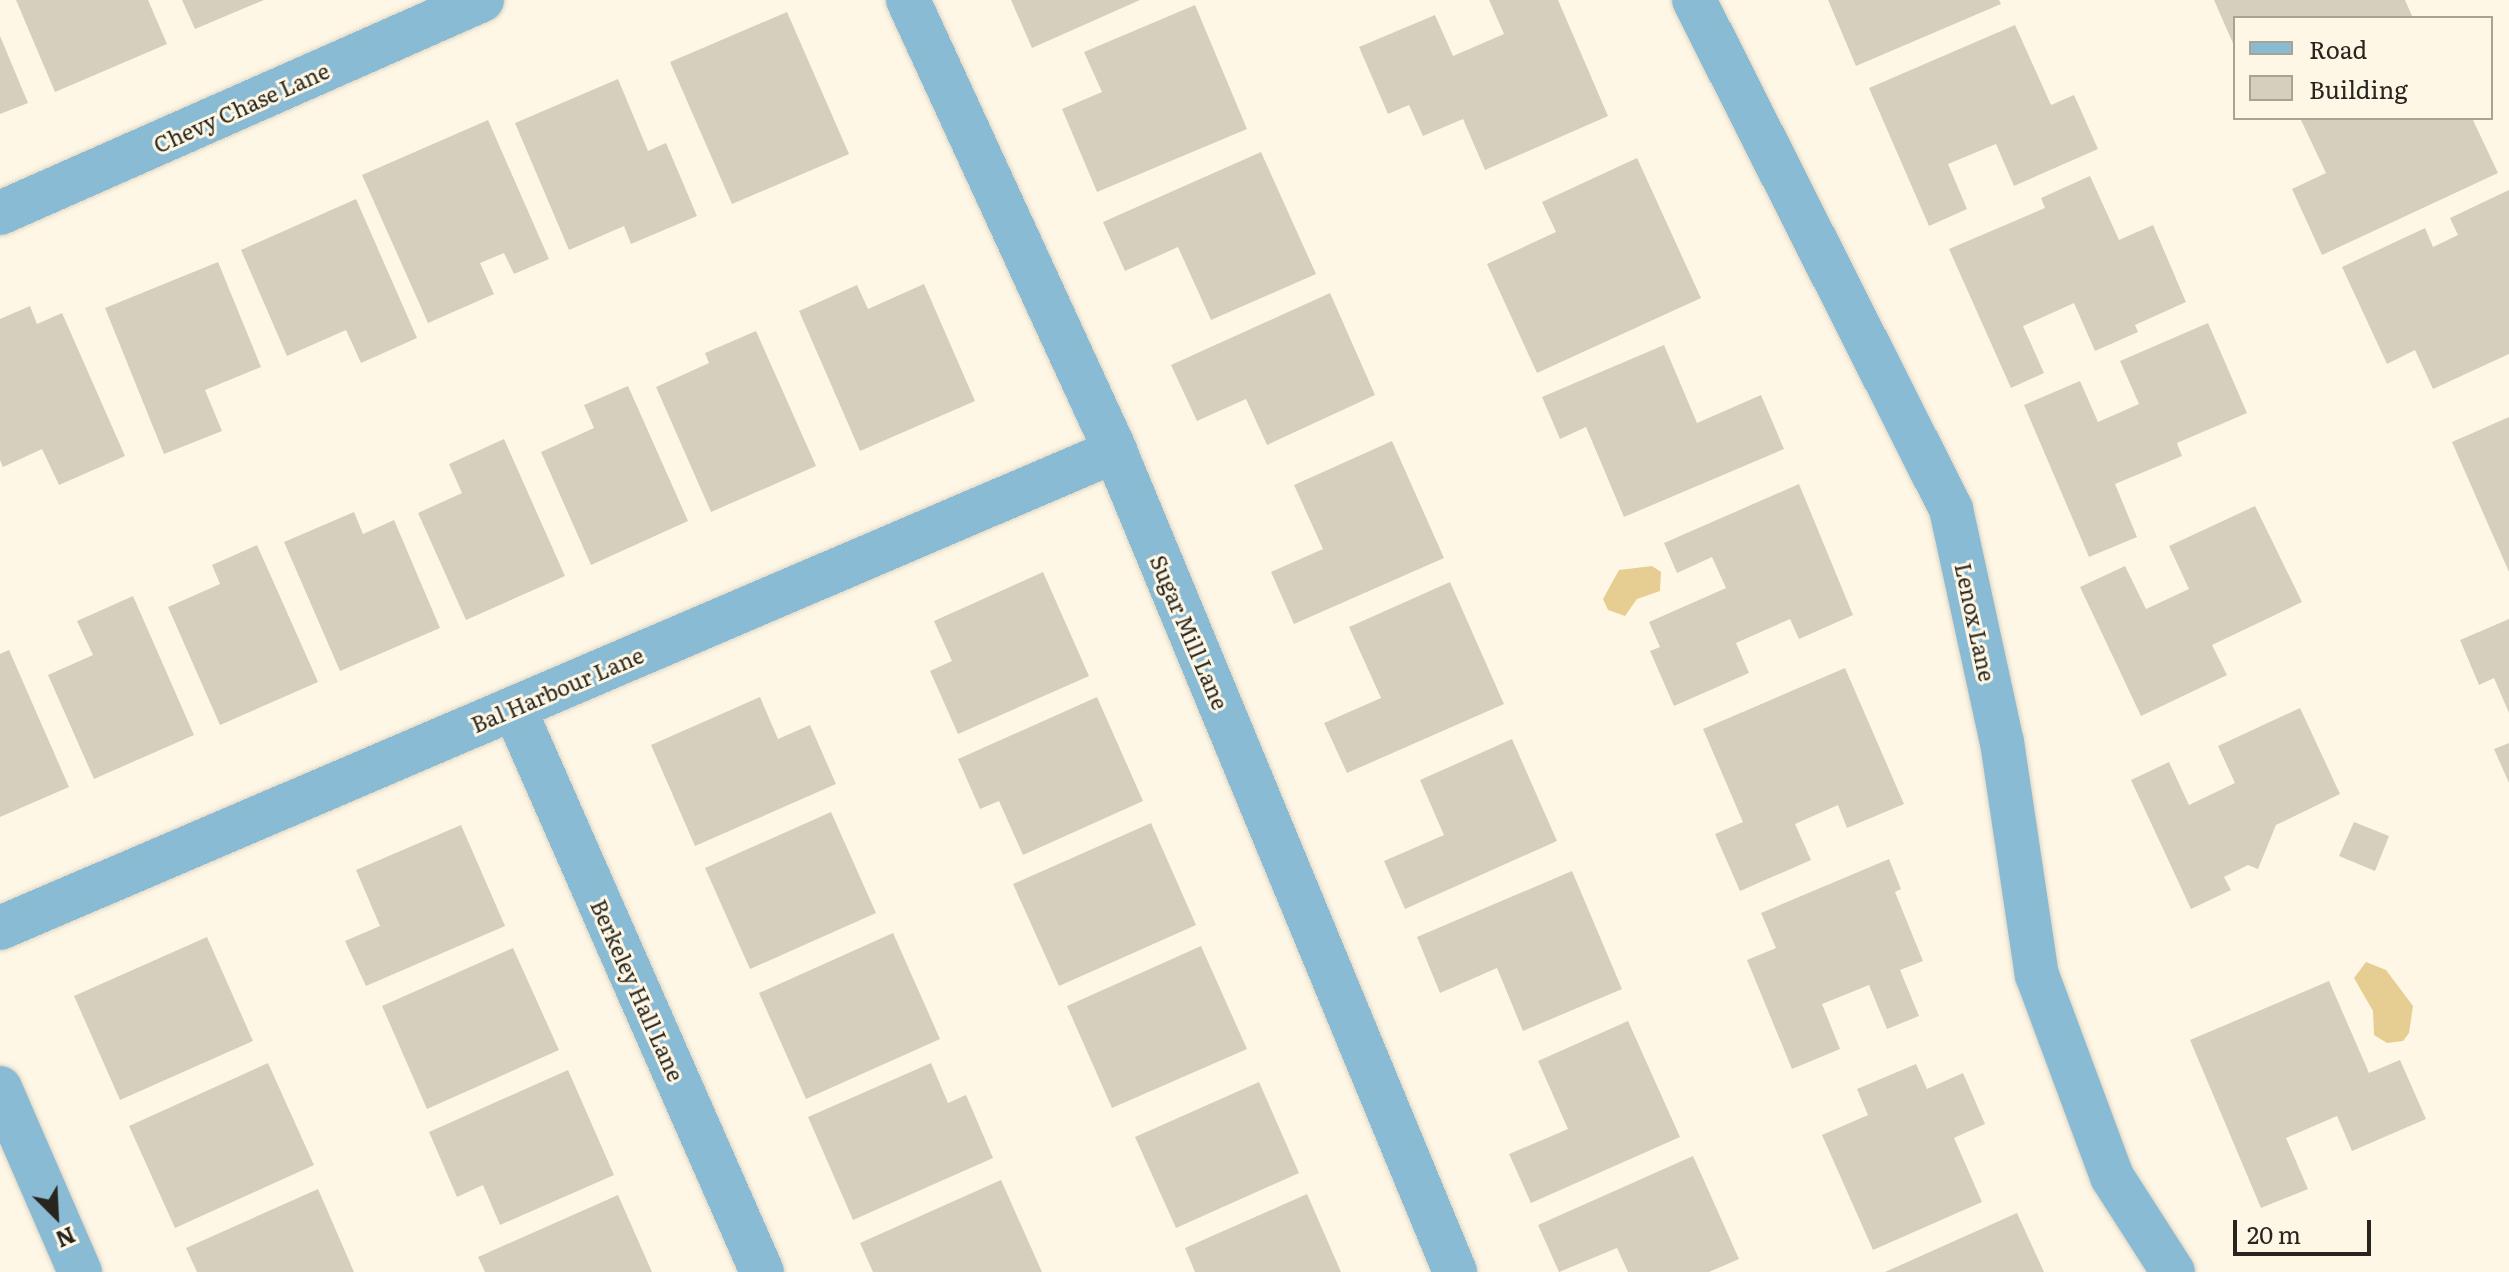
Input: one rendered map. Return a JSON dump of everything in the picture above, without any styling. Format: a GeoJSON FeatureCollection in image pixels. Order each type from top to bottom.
{"type":"FeatureCollection","features":[{"type":"Feature","properties":{"kind":"street","name":"Chevy Chase Lane"},"geometry":{"type":"LineString","coordinates":[[0,213],[482,0]]}},
{"type":"Feature","properties":{"kind":"street","name":"Sugar Mill Lane"},"geometry":{"type":"LineString","coordinates":[[908,0],[1115,451],[1455,1272]]}},
{"type":"Feature","properties":{"kind":"street","name":"Lenox Lane"},"geometry":{"type":"LineString","coordinates":[[1694,0],[1951,509],[2002,742],[2037,975],[2112,1177],[2173,1272]]}},
{"type":"Feature","properties":{"kind":"street","name":"Bal Harbour Lane"},"geometry":{"type":"LineString","coordinates":[[0,928],[1115,451]]}},
{"type":"Feature","properties":{"kind":"street","name":"Berkeley Hall Lane"},"geometry":{"type":"LineString","coordinates":[[514,708],[762,1272]]}},
{"type":"Feature","properties":{"kind":"street"},"geometry":{"type":"LineString","coordinates":[[0,1088],[80,1272]]}},
{"type":"Feature","properties":{"kind":"shaded area"},"geometry":{"type":"Polygon","coordinates":[[[1652,566],[1661,572],[1660,591],[1637,599],[1625,616],[1608,610],[1603,599],[1619,570],[1652,566]]]}},
{"type":"Feature","properties":{"kind":"shaded area"},"geometry":{"type":"Polygon","coordinates":[[[2366,962],[2386,970],[2413,1006],[2409,1033],[2403,1041],[2387,1043],[2374,1035],[2373,1011],[2354,978],[2366,962]]]}},
{"type":"Feature","properties":{"kind":"building"},"geometry":{"type":"Polygon","coordinates":[[[16,0],[148,0],[167,44],[55,92],[16,0]]]}},
{"type":"Feature","properties":{"kind":"building"},"geometry":{"type":"Polygon","coordinates":[[[182,0],[264,0],[195,29],[182,0]]]}},
{"type":"Feature","properties":{"kind":"building"},"geometry":{"type":"Polygon","coordinates":[[[1011,0],[1140,0],[1032,48],[1011,0]]]}},
{"type":"Feature","properties":{"kind":"building"},"geometry":{"type":"Polygon","coordinates":[[[1489,0],[1558,0],[1608,116],[1485,170],[1463,119],[1423,136],[1409,105],[1388,114],[1359,47],[1435,15],[1453,56],[1504,34],[1489,0]]]}},
{"type":"Feature","properties":{"kind":"building"},"geometry":{"type":"Polygon","coordinates":[[[1828,0],[1999,0],[2001,4],[1856,66],[1828,0]]]}},
{"type":"Feature","properties":{"kind":"building"},"geometry":{"type":"Polygon","coordinates":[[[2214,0],[2405,0],[2412,16],[2233,16],[2233,43],[2214,0]]]}},
{"type":"Feature","properties":{"kind":"building"},"geometry":{"type":"Polygon","coordinates":[[[1195,5],[1247,129],[1097,192],[1062,109],[1102,92],[1084,52],[1195,5]]]}},
{"type":"Feature","properties":{"kind":"building"},"geometry":{"type":"Polygon","coordinates":[[[787,12],[849,154],[732,204],[670,62],[787,12]]]}},
{"type":"Feature","properties":{"kind":"building"},"geometry":{"type":"Polygon","coordinates":[[[2015,25],[2051,105],[2074,95],[2098,149],[2014,186],[1996,144],[1948,164],[1967,209],[1929,226],[1869,88],[2015,25]]]}},
{"type":"Feature","properties":{"kind":"building"},"geometry":{"type":"Polygon","coordinates":[[[0,36],[28,103],[0,114],[0,36]]]}},
{"type":"Feature","properties":{"kind":"building"},"geometry":{"type":"Polygon","coordinates":[[[618,79],[648,151],[666,143],[697,216],[631,244],[624,226],[569,250],[515,123],[618,79]]]}},
{"type":"Feature","properties":{"kind":"building"},"geometry":{"type":"Polygon","coordinates":[[[488,120],[549,259],[514,274],[504,253],[480,263],[494,294],[428,323],[362,175],[488,120]]]}},
{"type":"Feature","properties":{"kind":"building"},"geometry":{"type":"Polygon","coordinates":[[[2301,120],[2473,120],[2498,173],[2322,255],[2292,189],[2326,173],[2301,120]]]}},
{"type":"Feature","properties":{"kind":"building"},"geometry":{"type":"Polygon","coordinates":[[[1261,152],[1316,274],[1211,320],[1178,247],[1125,271],[1103,222],[1261,152]]]}},
{"type":"Feature","properties":{"kind":"building"},"geometry":{"type":"Polygon","coordinates":[[[1637,158],[1701,298],[1537,373],[1487,264],[1556,232],[1542,202],[1637,158]]]}},
{"type":"Feature","properties":{"kind":"building"},"geometry":{"type":"Polygon","coordinates":[[[2090,176],[2119,240],[2153,225],[2186,302],[2135,325],[2138,332],[2095,351],[2074,303],[2023,326],[2044,373],[2011,388],[1949,249],[2045,208],[2041,198],[2090,176]]]}},
{"type":"Feature","properties":{"kind":"building"},"geometry":{"type":"Polygon","coordinates":[[[2509,190],[2509,354],[2433,389],[2415,350],[2387,364],[2342,267],[2425,228],[2433,247],[2458,235],[2450,218],[2509,190]]]}},
{"type":"Feature","properties":{"kind":"building"},"geometry":{"type":"Polygon","coordinates":[[[356,199],[417,338],[361,363],[346,330],[287,356],[241,250],[356,199]]]}},
{"type":"Feature","properties":{"kind":"building"},"geometry":{"type":"Polygon","coordinates":[[[218,262],[261,367],[205,390],[222,431],[164,454],[105,308],[218,262]]]}},
{"type":"Feature","properties":{"kind":"building"},"geometry":{"type":"Polygon","coordinates":[[[924,284],[975,401],[860,451],[799,311],[857,285],[868,309],[924,284]]]}},
{"type":"Feature","properties":{"kind":"building"},"geometry":{"type":"Polygon","coordinates":[[[1330,293],[1375,395],[1267,445],[1246,399],[1197,421],[1171,365],[1330,293]]]}},
{"type":"Feature","properties":{"kind":"building"},"geometry":{"type":"Polygon","coordinates":[[[30,306],[37,324],[62,313],[125,456],[59,485],[42,449],[3,467],[0,460],[0,319],[30,306]]]}},
{"type":"Feature","properties":{"kind":"building"},"geometry":{"type":"Polygon","coordinates":[[[2208,323],[2247,413],[2177,443],[2182,456],[2115,484],[2137,537],[2089,557],[2024,405],[2080,381],[2098,422],[2139,404],[2120,361],[2208,323]]]}},
{"type":"Feature","properties":{"kind":"building"},"geometry":{"type":"Polygon","coordinates":[[[756,331],[816,466],[711,512],[656,387],[709,363],[705,353],[756,331]]]}},
{"type":"Feature","properties":{"kind":"building"},"geometry":{"type":"Polygon","coordinates":[[[1664,345],[1697,423],[1761,395],[1784,449],[1624,517],[1586,427],[1560,439],[1542,397],[1664,345]]]}},
{"type":"Feature","properties":{"kind":"building"},"geometry":{"type":"Polygon","coordinates":[[[628,386],[688,521],[591,565],[541,452],[594,428],[584,405],[628,386]]]}},
{"type":"Feature","properties":{"kind":"building"},"geometry":{"type":"Polygon","coordinates":[[[2509,417],[2509,572],[2452,442],[2509,417]]]}},
{"type":"Feature","properties":{"kind":"building"},"geometry":{"type":"Polygon","coordinates":[[[504,439],[565,576],[466,620],[418,513],[462,493],[449,464],[504,439]]]}},
{"type":"Feature","properties":{"kind":"building"},"geometry":{"type":"Polygon","coordinates":[[[1392,441],[1444,558],[1294,624],[1271,572],[1323,549],[1294,485],[1392,441]]]}},
{"type":"Feature","properties":{"kind":"building"},"geometry":{"type":"Polygon","coordinates":[[[1799,484],[1853,615],[1799,639],[1790,619],[1736,643],[1749,673],[1674,706],[1650,651],[1660,647],[1649,622],[1726,588],[1712,557],[1677,573],[1664,543],[1799,484]]]}},
{"type":"Feature","properties":{"kind":"building"},"geometry":{"type":"Polygon","coordinates":[[[2255,506],[2302,602],[2212,645],[2227,675],[2141,716],[2080,587],[2125,566],[2146,609],[2189,589],[2169,546],[2255,506]]]}},
{"type":"Feature","properties":{"kind":"building"},"geometry":{"type":"Polygon","coordinates":[[[354,512],[363,534],[394,520],[440,628],[340,671],[284,542],[354,512]]]}},
{"type":"Feature","properties":{"kind":"building"},"geometry":{"type":"Polygon","coordinates":[[[257,545],[318,682],[220,725],[168,607],[220,584],[212,565],[257,545]]]}},
{"type":"Feature","properties":{"kind":"building"},"geometry":{"type":"Polygon","coordinates":[[[1043,572],[1089,676],[958,734],[930,671],[952,661],[934,621],[1043,572]]]}},
{"type":"Feature","properties":{"kind":"building"},"geometry":{"type":"Polygon","coordinates":[[[1450,582],[1504,704],[1347,773],[1324,723],[1381,698],[1349,627],[1450,582]]]}},
{"type":"Feature","properties":{"kind":"building"},"geometry":{"type":"Polygon","coordinates":[[[133,596],[194,735],[94,779],[48,675],[93,655],[77,621],[133,596]]]}},
{"type":"Feature","properties":{"kind":"building"},"geometry":{"type":"Polygon","coordinates":[[[2509,619],[2509,713],[2494,678],[2479,685],[2460,640],[2509,619]]]}},
{"type":"Feature","properties":{"kind":"building"},"geometry":{"type":"Polygon","coordinates":[[[9,650],[69,787],[0,817],[0,654],[9,650]]]}},
{"type":"Feature","properties":{"kind":"building"},"geometry":{"type":"Polygon","coordinates":[[[1845,668],[1904,804],[1847,828],[1838,805],[1795,824],[1811,860],[1740,891],[1715,834],[1743,822],[1703,729],[1845,668]]]}},
{"type":"Feature","properties":{"kind":"building"},"geometry":{"type":"Polygon","coordinates":[[[760,697],[778,739],[810,725],[836,784],[695,846],[651,745],[760,697]]]}},
{"type":"Feature","properties":{"kind":"building"},"geometry":{"type":"Polygon","coordinates":[[[1097,697],[1143,801],[1023,855],[999,801],[980,809],[958,759],[1097,697]]]}},
{"type":"Feature","properties":{"kind":"building"},"geometry":{"type":"Polygon","coordinates":[[[2300,708],[2340,794],[2276,825],[2258,869],[2248,865],[2224,877],[2231,890],[2191,909],[2131,780],[2169,762],[2189,805],[2235,783],[2218,746],[2300,708]]]}},
{"type":"Feature","properties":{"kind":"building"},"geometry":{"type":"Polygon","coordinates":[[[1512,739],[1557,841],[1405,909],[1384,861],[1444,835],[1420,780],[1512,739]]]}},
{"type":"Feature","properties":{"kind":"building"},"geometry":{"type":"Polygon","coordinates":[[[2509,743],[2509,783],[2494,749],[2509,743]]]}},
{"type":"Feature","properties":{"kind":"building"},"geometry":{"type":"Polygon","coordinates":[[[831,812],[876,913],[750,969],[705,868],[831,812]]]}},
{"type":"Feature","properties":{"kind":"building"},"geometry":{"type":"Polygon","coordinates":[[[2354,822],[2389,836],[2375,871],[2339,856],[2354,822]]]}},
{"type":"Feature","properties":{"kind":"building"},"geometry":{"type":"Polygon","coordinates":[[[1151,823],[1196,925],[1059,986],[1013,884],[1151,823]]]}},
{"type":"Feature","properties":{"kind":"building"},"geometry":{"type":"Polygon","coordinates":[[[461,825],[505,926],[366,986],[345,941],[380,926],[356,870],[461,825]]]}},
{"type":"Feature","properties":{"kind":"building"},"geometry":{"type":"Polygon","coordinates":[[[1889,859],[1901,889],[1895,892],[1923,961],[1900,970],[1919,1016],[1887,1029],[1869,985],[1822,1004],[1840,1049],[1792,1069],[1747,960],[1776,948],[1761,913],[1889,859]]]}},
{"type":"Feature","properties":{"kind":"building"},"geometry":{"type":"Polygon","coordinates":[[[1572,871],[1622,989],[1523,1031],[1497,968],[1440,993],[1417,937],[1572,871]]]}},
{"type":"Feature","properties":{"kind":"building"},"geometry":{"type":"Polygon","coordinates":[[[893,933],[940,1039],[806,1099],[759,993],[893,933]]]}},
{"type":"Feature","properties":{"kind":"building"},"geometry":{"type":"Polygon","coordinates":[[[207,937],[253,1041],[120,1100],[74,996],[207,937]]]}},
{"type":"Feature","properties":{"kind":"building"},"geometry":{"type":"Polygon","coordinates":[[[1201,946],[1247,1049],[1112,1108],[1067,1006],[1201,946]]]}},
{"type":"Feature","properties":{"kind":"building"},"geometry":{"type":"Polygon","coordinates":[[[513,948],[559,1050],[427,1109],[382,1006],[513,948]]]}},
{"type":"Feature","properties":{"kind":"building"},"geometry":{"type":"Polygon","coordinates":[[[2329,981],[2369,1073],[2400,1060],[2426,1119],[2352,1151],[2337,1116],[2286,1138],[2308,1189],[2261,1208],[2190,1040],[2329,981]]]}},
{"type":"Feature","properties":{"kind":"building"},"geometry":{"type":"Polygon","coordinates":[[[1628,1021],[1680,1137],[1531,1203],[1509,1154],[1568,1129],[1538,1061],[1628,1021]]]}},
{"type":"Feature","properties":{"kind":"building"},"geometry":{"type":"Polygon","coordinates":[[[268,1063],[314,1165],[175,1228],[129,1126],[268,1063]]]}},
{"type":"Feature","properties":{"kind":"building"},"geometry":{"type":"Polygon","coordinates":[[[931,1063],[948,1103],[966,1095],[993,1158],[853,1220],[808,1117],[931,1063]]]}},
{"type":"Feature","properties":{"kind":"building"},"geometry":{"type":"Polygon","coordinates":[[[1916,1064],[1927,1089],[1963,1073],[1985,1124],[1954,1138],[1982,1202],[1873,1250],[1822,1135],[1868,1115],[1857,1089],[1916,1064]]]}},
{"type":"Feature","properties":{"kind":"building"},"geometry":{"type":"Polygon","coordinates":[[[568,1070],[614,1175],[500,1225],[483,1185],[457,1197],[429,1132],[568,1070]]]}},
{"type":"Feature","properties":{"kind":"building"},"geometry":{"type":"Polygon","coordinates":[[[1259,1082],[1299,1173],[1176,1228],[1135,1137],[1259,1082]]]}},
{"type":"Feature","properties":{"kind":"building"},"geometry":{"type":"Polygon","coordinates":[[[1693,1156],[1739,1259],[1709,1272],[1628,1272],[1617,1248],[1559,1272],[1538,1225],[1693,1156]]]}},
{"type":"Feature","properties":{"kind":"building"},"geometry":{"type":"Polygon","coordinates":[[[1001,1180],[1042,1272],[873,1272],[860,1243],[1001,1180]]]}},
{"type":"Feature","properties":{"kind":"building"},"geometry":{"type":"Polygon","coordinates":[[[318,1189],[354,1272],[197,1272],[186,1248],[318,1189]]]}},
{"type":"Feature","properties":{"kind":"building"},"geometry":{"type":"Polygon","coordinates":[[[1307,1194],[1341,1272],[1195,1272],[1185,1248],[1307,1194]]]}},
{"type":"Feature","properties":{"kind":"building"},"geometry":{"type":"Polygon","coordinates":[[[618,1195],[652,1272],[485,1272],[478,1257],[618,1195]]]}},
{"type":"Feature","properties":{"kind":"building"},"geometry":{"type":"Polygon","coordinates":[[[2017,1213],[2044,1272],[1885,1272],[2017,1213]]]}}]}
